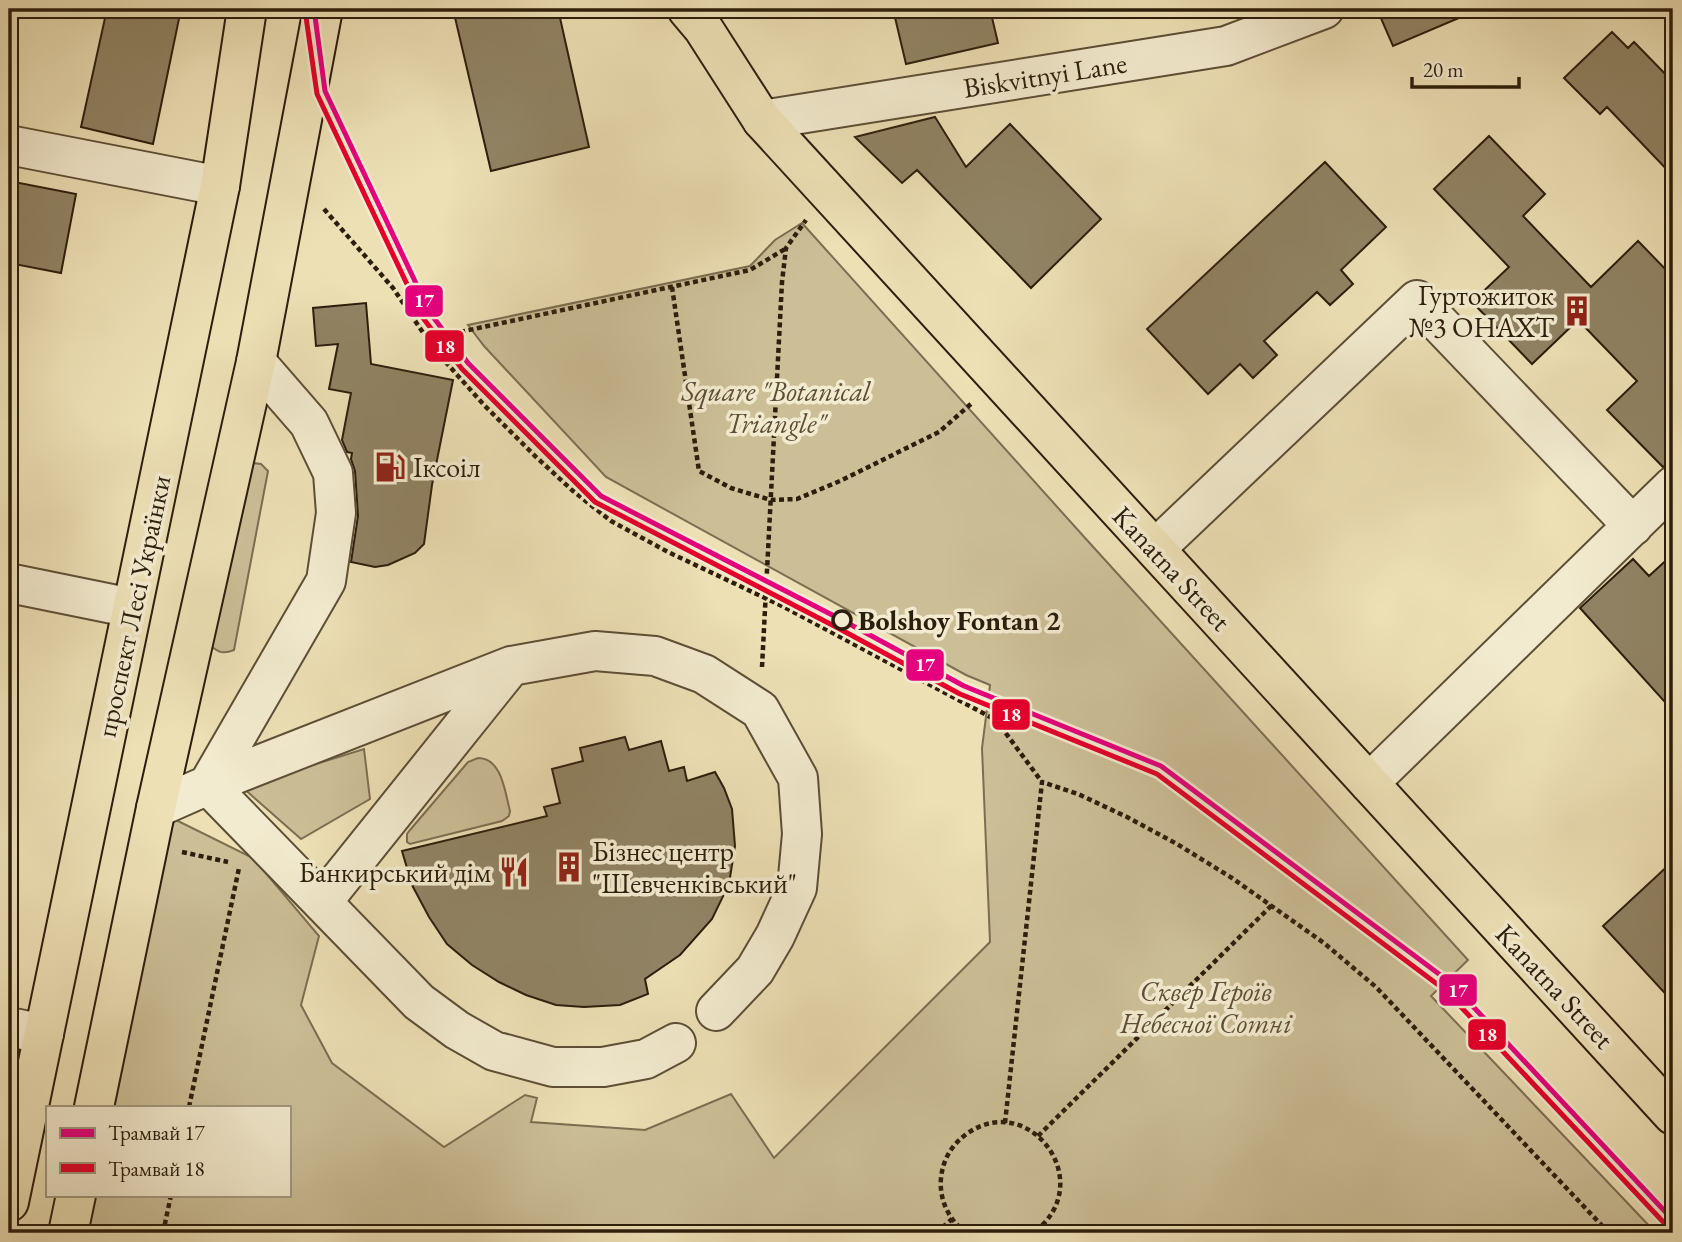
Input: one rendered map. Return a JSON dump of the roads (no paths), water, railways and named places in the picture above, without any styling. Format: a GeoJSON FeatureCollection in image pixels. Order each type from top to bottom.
{"type":"FeatureCollection","features":[{"type":"Feature","properties":{"kind":"main road","name":"проспект Лесі Українки"},"geometry":{"type":"LineString","coordinates":[[9,1202],[26,1031],[132,608],[220,186],[247,9]]}},
{"type":"Feature","properties":{"kind":"main road"},"geometry":{"type":"LineString","coordinates":[[94,1106],[156,808],[256,362],[323,9]]}},
{"type":"Feature","properties":{"kind":"main road","name":"Kanatna Street"},"geometry":{"type":"LineString","coordinates":[[687,9],[703,28],[762,120],[1673,1115]]}},
{"type":"Feature","properties":{"kind":"main road"},"geometry":{"type":"LineString","coordinates":[[68,1233],[76,1196]]}},
{"type":"Feature","properties":{"kind":"street","name":"Biskvitnyi Lane"},"geometry":{"type":"LineString","coordinates":[[762,120],[1226,46],[1324,9]]}},
{"type":"Feature","properties":{"kind":"street"},"geometry":{"type":"LineString","coordinates":[[9,145],[220,186]]}},
{"type":"Feature","properties":{"kind":"street"},"geometry":{"type":"LineString","coordinates":[[1155,549],[1417,300],[1633,526]]}},
{"type":"Feature","properties":{"kind":"street"},"geometry":{"type":"LineString","coordinates":[[208,785],[326,581],[336,513],[333,473],[309,423],[256,362]]}},
{"type":"Feature","properties":{"kind":"street"},"geometry":{"type":"LineString","coordinates":[[1369,783],[1673,486]]}},
{"type":"Feature","properties":{"kind":"street"},"geometry":{"type":"LineString","coordinates":[[9,583],[132,608]]}},
{"type":"Feature","properties":{"kind":"street"},"geometry":{"type":"LineString","coordinates":[[156,808],[511,666],[595,651],[655,656],[704,674],[760,710],[798,778],[802,834],[796,888],[775,936],[755,970],[716,1011]]}},
{"type":"Feature","properties":{"kind":"street"},"geometry":{"type":"LineString","coordinates":[[322,902],[511,666]]}},
{"type":"Feature","properties":{"kind":"street"},"geometry":{"type":"LineString","coordinates":[[208,785],[419,1002],[457,1030],[494,1051],[553,1067],[603,1067],[646,1059],[676,1043]]}},
{"type":"Feature","properties":{"kind":"tram line","name":"17"},"geometry":{"type":"LineString","coordinates":[[314,9],[325,91],[430,313],[468,363],[601,496],[964,686],[1161,766],[1451,983],[1673,1220]]}},
{"type":"Feature","properties":{"kind":"tram line","name":"18"},"geometry":{"type":"LineString","coordinates":[[305,10],[317,94],[423,318],[462,369],[595,502],[960,694],[1157,774],[1445,990],[1667,1226]]}},
{"type":"Feature","properties":{"kind":"place","name":"Гуртожиток №3 ОНАХТ"},"geometry":{"type":"Point","coordinates":[1577,311]}},
{"type":"Feature","properties":{"kind":"place","name":"Іксоіл"},"geometry":{"type":"Point","coordinates":[390,467]}},
{"type":"Feature","properties":{"kind":"place","name":"Bolshoy Fontan 2"},"geometry":{"type":"Point","coordinates":[842,620]}},
{"type":"Feature","properties":{"kind":"place","name":"Бізнес центр \"Шевченківський\""},"geometry":{"type":"Point","coordinates":[569,867]}},
{"type":"Feature","properties":{"kind":"place","name":"Банкирський дім"},"geometry":{"type":"Point","coordinates":[514,872]}},
{"type":"Feature","properties":{"kind":"park label","name":"Square \"Botanical Triangle\""},"geometry":{"type":"Point","coordinates":[776,407]}},
{"type":"Feature","properties":{"kind":"park label","name":"Сквер Героїв Небесної Сотні"},"geometry":{"type":"Point","coordinates":[1206,1007]}}]}
